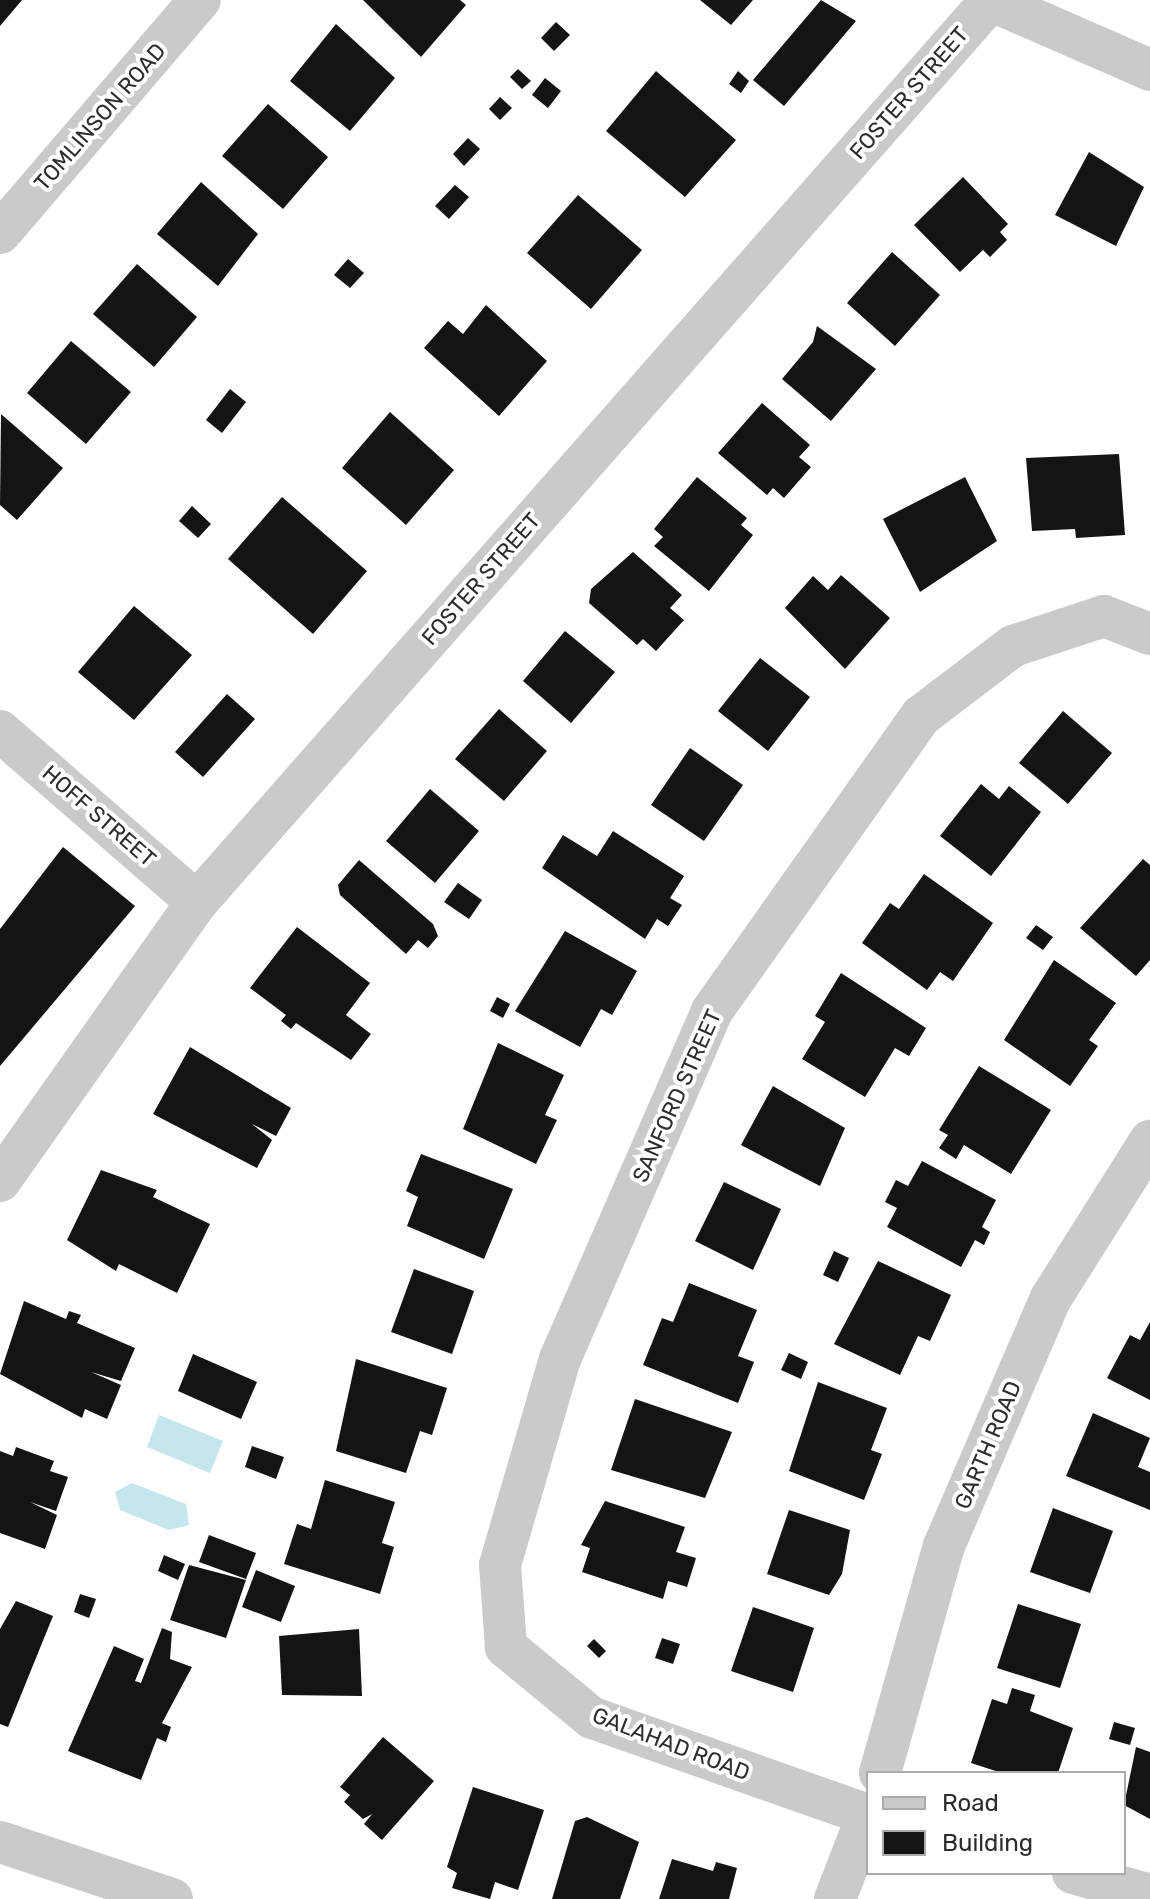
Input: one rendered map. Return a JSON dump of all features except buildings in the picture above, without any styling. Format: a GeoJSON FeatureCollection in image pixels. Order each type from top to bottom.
{"type":"FeatureCollection","features":[{"type":"Feature","properties":{"kind":"street","name":"TOMLINSON ROAD"},"geometry":{"type":"LineString","coordinates":[[0,233],[200,0]]}},
{"type":"Feature","properties":{"kind":"street"},"geometry":{"type":"LineString","coordinates":[[990,0],[1150,70]]}},
{"type":"Feature","properties":{"kind":"street","name":"FOSTER STREET"},"geometry":{"type":"LineString","coordinates":[[0,1181],[197,902],[990,0]]}},
{"type":"Feature","properties":{"kind":"street","name":"SANFORD STREET"},"geometry":{"type":"LineString","coordinates":[[505,1632],[500,1565],[560,1359],[712,1011],[921,716],[1013,646],[1104,616],[1150,634]]}},
{"type":"Feature","properties":{"kind":"street","name":"HOFF STREET"},"geometry":{"type":"LineString","coordinates":[[0,731],[197,902]]}},
{"type":"Feature","properties":{"kind":"street","name":"GARTH ROAD"},"geometry":{"type":"LineString","coordinates":[[881,1771],[951,1531],[1051,1298],[1150,1141]]}},
{"type":"Feature","properties":{"kind":"street","name":"GALAHAD ROAD"},"geometry":{"type":"LineString","coordinates":[[505,1632],[506,1647],[592,1718],[866,1814]]}},
{"type":"Feature","properties":{"kind":"street"},"geometry":{"type":"LineString","coordinates":[[835,1899],[866,1820]]}},
{"type":"Feature","properties":{"kind":"street"},"geometry":{"type":"LineString","coordinates":[[0,1842],[172,1899]]}},
{"type":"Feature","properties":{"kind":"street"},"geometry":{"type":"LineString","coordinates":[[1080,1875],[1150,1895]]}},
{"type":"Feature","properties":{"kind":"water"},"geometry":{"type":"Polygon","coordinates":[[[159,1415],[223,1441],[210,1473],[147,1447],[159,1415]]]}},
{"type":"Feature","properties":{"kind":"water"},"geometry":{"type":"Polygon","coordinates":[[[132,1483],[186,1504],[189,1525],[169,1530],[120,1510],[115,1492],[132,1483]]]}}]}
